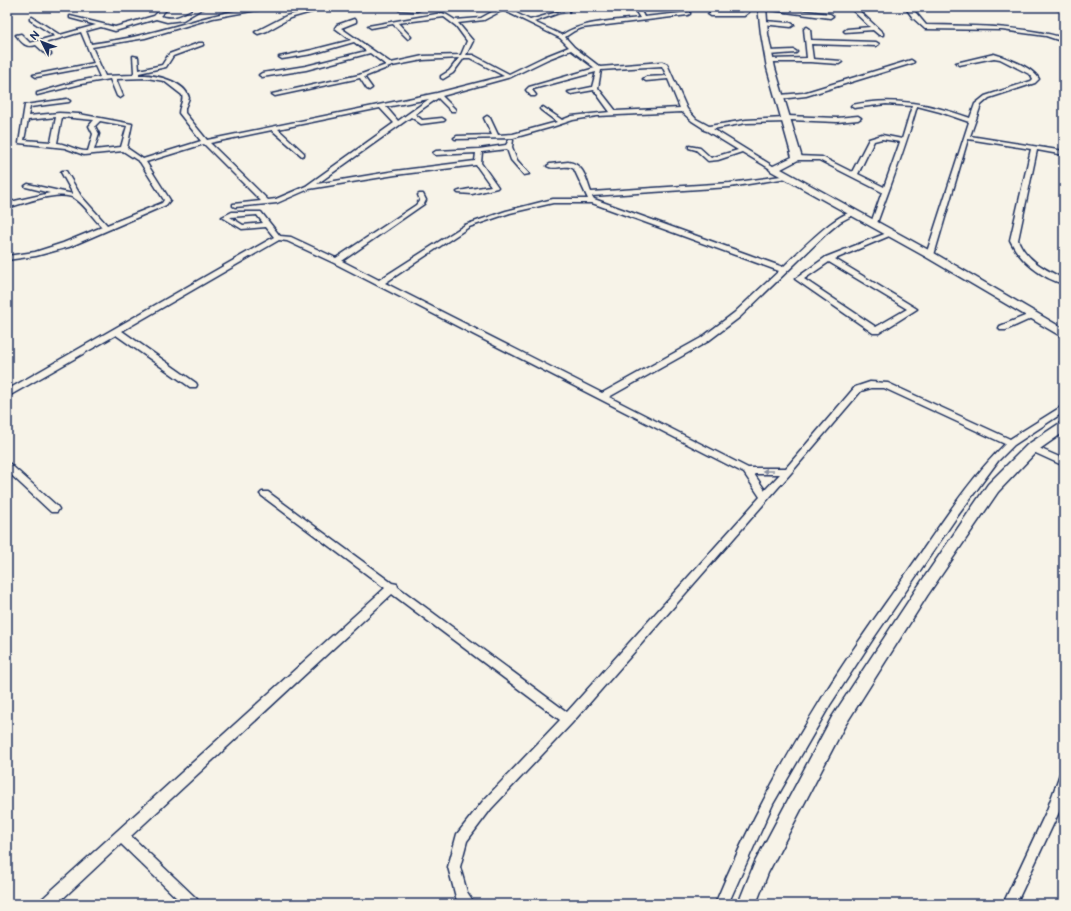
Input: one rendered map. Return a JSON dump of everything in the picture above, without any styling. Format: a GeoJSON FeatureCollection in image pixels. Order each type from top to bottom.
{"type":"FeatureCollection","features":[{"type":"Feature","properties":{"kind":"main road"},"geometry":{"type":"LineString","coordinates":[[762,7],[768,53],[797,158],[774,169]]}},
{"type":"Feature","properties":{"kind":"main road"},"geometry":{"type":"LineString","coordinates":[[774,169],[892,233],[1064,334]]}},
{"type":"Feature","properties":{"kind":"main road"},"geometry":{"type":"LineString","coordinates":[[747,904],[761,868],[838,722],[922,592],[993,488],[1012,466],[1032,448],[1064,426]]}},
{"type":"Feature","properties":{"kind":"street"},"geometry":{"type":"LineString","coordinates":[[72,17],[117,28],[156,17],[166,7]]}},
{"type":"Feature","properties":{"kind":"street"},"geometry":{"type":"LineString","coordinates":[[184,21],[184,16],[202,7]]}},
{"type":"Feature","properties":{"kind":"street"},"geometry":{"type":"LineString","coordinates":[[156,17],[167,20],[184,21],[271,7]]}},
{"type":"Feature","properties":{"kind":"street"},"geometry":{"type":"LineString","coordinates":[[258,32],[268,30],[277,22],[293,15],[326,7]]}},
{"type":"Feature","properties":{"kind":"street"},"geometry":{"type":"LineString","coordinates":[[401,9],[417,9],[423,7]]}},
{"type":"Feature","properties":{"kind":"street"},"geometry":{"type":"LineString","coordinates":[[454,22],[482,19],[503,7],[562,37],[572,48],[599,70]]}},
{"type":"Feature","properties":{"kind":"street"},"geometry":{"type":"LineString","coordinates":[[548,7],[558,12]]}},
{"type":"Feature","properties":{"kind":"street"},"geometry":{"type":"LineString","coordinates":[[531,21],[558,12],[567,11],[566,7]]}},
{"type":"Feature","properties":{"kind":"street"},"geometry":{"type":"LineString","coordinates":[[636,7],[643,18]]}},
{"type":"Feature","properties":{"kind":"street"},"geometry":{"type":"LineString","coordinates":[[711,14],[744,14],[746,12],[746,7]]}},
{"type":"Feature","properties":{"kind":"street"},"geometry":{"type":"LineString","coordinates":[[852,7],[881,34]]}},
{"type":"Feature","properties":{"kind":"street"},"geometry":{"type":"LineString","coordinates":[[908,7],[925,27],[1002,28],[1047,35],[1064,40]]}},
{"type":"Feature","properties":{"kind":"street"},"geometry":{"type":"LineString","coordinates":[[1056,7],[1064,9]]}},
{"type":"Feature","properties":{"kind":"street"},"geometry":{"type":"LineString","coordinates":[[791,25],[764,20],[774,8],[830,16]]}},
{"type":"Feature","properties":{"kind":"street"},"geometry":{"type":"LineString","coordinates":[[562,37],[572,30],[581,27],[688,13]]}},
{"type":"Feature","properties":{"kind":"street"},"geometry":{"type":"LineString","coordinates":[[371,26],[446,15],[468,36],[470,41],[463,56],[448,75],[443,77]]}},
{"type":"Feature","properties":{"kind":"street"},"geometry":{"type":"LineString","coordinates":[[32,19],[60,37]]}},
{"type":"Feature","properties":{"kind":"street"},"geometry":{"type":"LineString","coordinates":[[89,46],[145,36],[184,21]]}},
{"type":"Feature","properties":{"kind":"street"},"geometry":{"type":"LineString","coordinates":[[354,21],[338,27],[390,65]]}},
{"type":"Feature","properties":{"kind":"street"},"geometry":{"type":"LineString","coordinates":[[395,23],[408,37]]}},
{"type":"Feature","properties":{"kind":"street"},"geometry":{"type":"LineString","coordinates":[[19,35],[26,44],[37,43],[103,25]]}},
{"type":"Feature","properties":{"kind":"street"},"geometry":{"type":"LineString","coordinates":[[847,30],[874,28]]}},
{"type":"Feature","properties":{"kind":"street"},"geometry":{"type":"LineString","coordinates":[[807,29],[810,60]]}},
{"type":"Feature","properties":{"kind":"street"},"geometry":{"type":"LineString","coordinates":[[83,31],[103,78]]}},
{"type":"Feature","properties":{"kind":"street"},"geometry":{"type":"LineString","coordinates":[[282,57],[312,52],[356,40]]}},
{"type":"Feature","properties":{"kind":"street"},"geometry":{"type":"LineString","coordinates":[[808,42],[876,44]]}},
{"type":"Feature","properties":{"kind":"street"},"geometry":{"type":"LineString","coordinates":[[37,43],[48,54]]}},
{"type":"Feature","properties":{"kind":"street"},"geometry":{"type":"LineString","coordinates":[[39,94],[80,82],[136,74],[166,64],[171,55],[201,44]]}},
{"type":"Feature","properties":{"kind":"street"},"geometry":{"type":"LineString","coordinates":[[142,161],[205,142],[274,130],[438,95],[509,76],[546,58],[572,48]]}},
{"type":"Feature","properties":{"kind":"street"},"geometry":{"type":"LineString","coordinates":[[262,75],[306,68],[372,51]]}},
{"type":"Feature","properties":{"kind":"street"},"geometry":{"type":"LineString","coordinates":[[768,53],[794,52]]}},
{"type":"Feature","properties":{"kind":"street"},"geometry":{"type":"LineString","coordinates":[[275,94],[361,76],[390,65],[423,58],[472,56],[509,76]]}},
{"type":"Feature","properties":{"kind":"street"},"geometry":{"type":"LineString","coordinates":[[930,255],[966,137],[978,104],[987,97],[1033,82],[1036,79],[1033,74],[1002,58],[994,56],[959,63]]}},
{"type":"Feature","properties":{"kind":"street"},"geometry":{"type":"LineString","coordinates":[[135,57],[136,74]]}},
{"type":"Feature","properties":{"kind":"street"},"geometry":{"type":"LineString","coordinates":[[771,61],[810,60],[839,62]]}},
{"type":"Feature","properties":{"kind":"street"},"geometry":{"type":"LineString","coordinates":[[780,97],[804,95],[911,62]]}},
{"type":"Feature","properties":{"kind":"street"},"geometry":{"type":"LineString","coordinates":[[533,95],[529,90],[530,88],[599,70],[658,63],[664,65],[684,110],[694,120],[706,129],[774,169]]}},
{"type":"Feature","properties":{"kind":"street"},"geometry":{"type":"LineString","coordinates":[[36,74],[97,64]]}},
{"type":"Feature","properties":{"kind":"street"},"geometry":{"type":"LineString","coordinates":[[599,70],[595,88],[614,113]]}},
{"type":"Feature","properties":{"kind":"street"},"geometry":{"type":"LineString","coordinates":[[136,74],[166,80],[182,91],[186,98],[182,108],[182,113],[205,142],[267,203]]}},
{"type":"Feature","properties":{"kind":"street"},"geometry":{"type":"LineString","coordinates":[[361,76],[369,88]]}},
{"type":"Feature","properties":{"kind":"street"},"geometry":{"type":"LineString","coordinates":[[646,79],[670,76]]}},
{"type":"Feature","properties":{"kind":"street"},"geometry":{"type":"LineString","coordinates":[[112,77],[120,96]]}},
{"type":"Feature","properties":{"kind":"street"},"geometry":{"type":"LineString","coordinates":[[571,92],[595,88]]}},
{"type":"Feature","properties":{"kind":"street"},"geometry":{"type":"LineString","coordinates":[[438,95],[453,110]]}},
{"type":"Feature","properties":{"kind":"street"},"geometry":{"type":"LineString","coordinates":[[235,205],[267,203],[286,197],[308,187],[438,95]]}},
{"type":"Feature","properties":{"kind":"street"},"geometry":{"type":"LineString","coordinates":[[7,258],[36,254],[66,245],[107,229],[167,202],[142,161],[124,149],[79,152],[68,146],[21,142],[27,106],[68,101]]}},
{"type":"Feature","properties":{"kind":"street"},"geometry":{"type":"LineString","coordinates":[[854,106],[890,101],[915,104],[935,108],[972,121]]}},
{"type":"Feature","properties":{"kind":"street"},"geometry":{"type":"LineString","coordinates":[[54,144],[58,102]]}},
{"type":"Feature","properties":{"kind":"street"},"geometry":{"type":"LineString","coordinates":[[38,116],[41,104]]}},
{"type":"Feature","properties":{"kind":"street"},"geometry":{"type":"LineString","coordinates":[[874,224],[904,141],[915,104]]}},
{"type":"Feature","properties":{"kind":"street"},"geometry":{"type":"LineString","coordinates":[[382,107],[397,123]]}},
{"type":"Feature","properties":{"kind":"street"},"geometry":{"type":"LineString","coordinates":[[543,109],[561,122]]}},
{"type":"Feature","properties":{"kind":"street"},"geometry":{"type":"LineString","coordinates":[[457,138],[513,136],[572,118],[614,113],[684,110]]}},
{"type":"Feature","properties":{"kind":"street"},"geometry":{"type":"LineString","coordinates":[[411,113],[421,122],[442,120]]}},
{"type":"Feature","properties":{"kind":"street"},"geometry":{"type":"LineString","coordinates":[[26,118],[57,115],[79,116],[130,125],[124,149]]}},
{"type":"Feature","properties":{"kind":"street"},"geometry":{"type":"LineString","coordinates":[[487,118],[496,136]]}},
{"type":"Feature","properties":{"kind":"street"},"geometry":{"type":"LineString","coordinates":[[706,129],[726,123],[751,120],[837,120],[858,118]]}},
{"type":"Feature","properties":{"kind":"street"},"geometry":{"type":"LineString","coordinates":[[91,151],[96,134],[92,126],[98,120]]}},
{"type":"Feature","properties":{"kind":"street"},"geometry":{"type":"LineString","coordinates":[[274,130],[302,154]]}},
{"type":"Feature","properties":{"kind":"street"},"geometry":{"type":"LineString","coordinates":[[513,136],[509,147],[514,160],[526,174]]}},
{"type":"Feature","properties":{"kind":"street"},"geometry":{"type":"LineString","coordinates":[[854,175],[871,140],[882,136],[904,141]]}},
{"type":"Feature","properties":{"kind":"street"},"geometry":{"type":"LineString","coordinates":[[966,137],[1064,153]]}},
{"type":"Feature","properties":{"kind":"street"},"geometry":{"type":"LineString","coordinates":[[436,153],[479,151],[509,147]]}},
{"type":"Feature","properties":{"kind":"street"},"geometry":{"type":"LineString","coordinates":[[691,147],[695,147],[707,158],[712,160],[743,150]]}},
{"type":"Feature","properties":{"kind":"street"},"geometry":{"type":"LineString","coordinates":[[1034,148],[1014,240],[1018,251],[1027,261],[1064,282]]}},
{"type":"Feature","properties":{"kind":"street"},"geometry":{"type":"LineString","coordinates":[[460,192],[472,192],[495,187],[478,163],[479,151]]}},
{"type":"Feature","properties":{"kind":"street"},"geometry":{"type":"LineString","coordinates":[[797,158],[820,158],[886,191]]}},
{"type":"Feature","properties":{"kind":"street"},"geometry":{"type":"LineString","coordinates":[[308,187],[478,163]]}},
{"type":"Feature","properties":{"kind":"street"},"geometry":{"type":"LineString","coordinates":[[550,166],[572,164],[580,171],[588,194],[593,201]]}},
{"type":"Feature","properties":{"kind":"street"},"geometry":{"type":"LineString","coordinates":[[64,172],[78,197],[107,229]]}},
{"type":"Feature","properties":{"kind":"street"},"geometry":{"type":"LineString","coordinates":[[588,194],[730,185],[787,176]]}},
{"type":"Feature","properties":{"kind":"street"},"geometry":{"type":"LineString","coordinates":[[28,186],[78,197]]}},
{"type":"Feature","properties":{"kind":"street"},"geometry":{"type":"LineString","coordinates":[[7,206],[16,202],[58,193]]}},
{"type":"Feature","properties":{"kind":"street"},"geometry":{"type":"LineString","coordinates":[[337,261],[422,203],[423,200],[421,195]]}},
{"type":"Feature","properties":{"kind":"street"},"geometry":{"type":"LineString","coordinates":[[7,197],[16,202]]}},
{"type":"Feature","properties":{"kind":"street"},"geometry":{"type":"LineString","coordinates":[[379,283],[467,226],[484,219],[553,201],[593,201],[784,270]]}},
{"type":"Feature","properties":{"kind":"street"},"geometry":{"type":"LineString","coordinates":[[269,225],[242,227],[225,217],[232,214],[259,213],[269,225],[278,238]]}},
{"type":"Feature","properties":{"kind":"street"},"geometry":{"type":"LineString","coordinates":[[603,396],[704,340],[737,315],[825,232],[838,222],[854,213]]}},
{"type":"Feature","properties":{"kind":"street"},"geometry":{"type":"LineString","coordinates":[[828,259],[913,309],[876,331],[798,279],[828,259],[892,233]]}},
{"type":"Feature","properties":{"kind":"street"},"geometry":{"type":"LineString","coordinates":[[7,394],[278,238],[288,239],[337,261],[747,471],[788,471]]}},
{"type":"Feature","properties":{"kind":"street"},"geometry":{"type":"LineString","coordinates":[[1003,328],[1033,316]]}},
{"type":"Feature","properties":{"kind":"street"},"geometry":{"type":"LineString","coordinates":[[117,332],[193,385]]}},
{"type":"Feature","properties":{"kind":"street"},"geometry":{"type":"LineString","coordinates":[[469,904],[462,896],[454,867],[461,838],[487,805],[568,719],[788,471],[858,389],[870,385],[885,385],[1011,443]]}},
{"type":"Feature","properties":{"kind":"street"},"geometry":{"type":"LineString","coordinates":[[720,904],[769,800],[826,701],[953,515],[995,459],[1011,443],[1064,408]]}},
{"type":"Feature","properties":{"kind":"street"},"geometry":{"type":"LineString","coordinates":[[1032,448],[1064,463]]}},
{"type":"Feature","properties":{"kind":"street"},"geometry":{"type":"LineString","coordinates":[[7,466],[54,509]]}},
{"type":"Feature","properties":{"kind":"street"},"geometry":{"type":"LineString","coordinates":[[747,471],[765,497]]}},
{"type":"Feature","properties":{"kind":"street"},"geometry":{"type":"LineString","coordinates":[[265,494],[568,719]]}},
{"type":"Feature","properties":{"kind":"street"},"geometry":{"type":"LineString","coordinates":[[953,515],[969,523]]}},
{"type":"Feature","properties":{"kind":"street"},"geometry":{"type":"LineString","coordinates":[[47,904],[392,587]]}},
{"type":"Feature","properties":{"kind":"street"},"geometry":{"type":"LineString","coordinates":[[1009,904],[1053,812],[1064,778]]}},
{"type":"Feature","properties":{"kind":"street"},"geometry":{"type":"LineString","coordinates":[[122,836],[186,902]]}}]}
